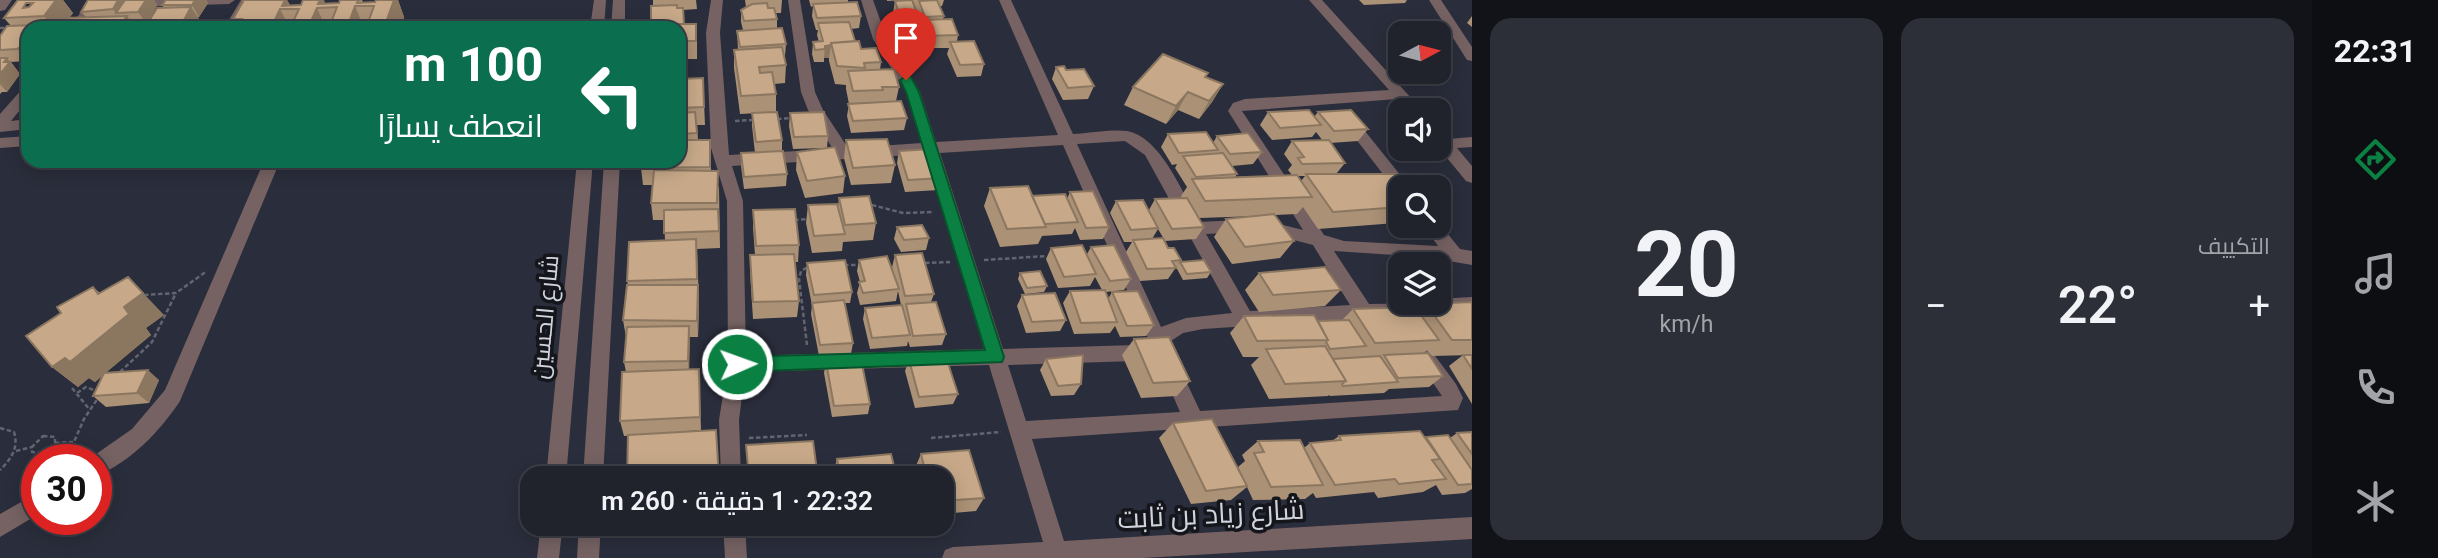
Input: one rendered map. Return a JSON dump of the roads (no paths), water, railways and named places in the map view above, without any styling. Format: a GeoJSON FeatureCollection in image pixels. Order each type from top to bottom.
{"type":"FeatureCollection","features":[{"type":"Feature","properties":{"kind":"street"},"geometry":{"type":"LineString","coordinates":[[0,7],[6,0]]}},
{"type":"Feature","properties":{"kind":"street"},"geometry":{"type":"LineString","coordinates":[[84,21],[104,2],[229,0]]}},
{"type":"Feature","properties":{"kind":"street"},"geometry":{"type":"LineString","coordinates":[[235,21],[247,0]]}},
{"type":"Feature","properties":{"kind":"street"},"geometry":{"type":"LineString","coordinates":[[598,21],[600,0]]}},
{"type":"Feature","properties":{"kind":"street"},"geometry":{"type":"LineString","coordinates":[[618,21],[619,0]]}},
{"type":"Feature","properties":{"kind":"street"},"geometry":{"type":"LineString","coordinates":[[717,0],[710,84],[723,161],[734,201],[737,364],[728,439],[730,466]]}},
{"type":"Feature","properties":{"kind":"street"},"geometry":{"type":"LineString","coordinates":[[794,0],[809,96],[820,117],[831,128],[843,154]]}},
{"type":"Feature","properties":{"kind":"street"},"geometry":{"type":"LineString","coordinates":[[867,0],[880,40],[913,92],[1057,552]]}},
{"type":"Feature","properties":{"kind":"street"},"geometry":{"type":"LineString","coordinates":[[1005,0],[1193,418]]}},
{"type":"Feature","properties":{"kind":"street"},"geometry":{"type":"LineString","coordinates":[[1315,0],[1404,98]]}},
{"type":"Feature","properties":{"kind":"street"},"geometry":{"type":"LineString","coordinates":[[1435,0],[1472,57]]}},
{"type":"Feature","properties":{"kind":"street"},"geometry":{"type":"LineString","coordinates":[[1364,312],[1236,111],[1238,106],[1245,104],[1400,94]]}},
{"type":"Feature","properties":{"kind":"street"},"geometry":{"type":"LineString","coordinates":[[1332,99],[1392,175]]}},
{"type":"Feature","properties":{"kind":"street"},"geometry":{"type":"LineString","coordinates":[[0,125],[21,100]]}},
{"type":"Feature","properties":{"kind":"street"},"geometry":{"type":"LineString","coordinates":[[0,125],[21,124]]}},
{"type":"Feature","properties":{"kind":"street"},"geometry":{"type":"LineString","coordinates":[[723,161],[1125,136],[1145,145],[1245,319]]}},
{"type":"Feature","properties":{"kind":"street"},"geometry":{"type":"LineString","coordinates":[[1451,141],[1472,142]]}},
{"type":"Feature","properties":{"kind":"street"},"geometry":{"type":"LineString","coordinates":[[0,143],[21,142]]}},
{"type":"Feature","properties":{"kind":"street"},"geometry":{"type":"LineString","coordinates":[[1451,151],[1472,177]]}},
{"type":"Feature","properties":{"kind":"street"},"geometry":{"type":"LineString","coordinates":[[112,455],[142,435],[161,415],[173,395],[269,168]]}},
{"type":"Feature","properties":{"kind":"street","name":"شارع الحسين"},"geometry":{"type":"LineString","coordinates":[[557,466],[585,168]]}},
{"type":"Feature","properties":{"kind":"street"},"geometry":{"type":"LineString","coordinates":[[594,466],[612,168]]}},
{"type":"Feature","properties":{"kind":"street"},"geometry":{"type":"LineString","coordinates":[[1371,182],[1388,183]]}},
{"type":"Feature","properties":{"kind":"street"},"geometry":{"type":"LineString","coordinates":[[1284,187],[1309,186]]}},
{"type":"Feature","properties":{"kind":"street"},"geometry":{"type":"LineString","coordinates":[[1194,228],[1259,225],[1344,247],[1396,248],[1472,257]]}},
{"type":"Feature","properties":{"kind":"street"},"geometry":{"type":"LineString","coordinates":[[1441,238],[1454,254]]}},
{"type":"Feature","properties":{"kind":"street"},"geometry":{"type":"LineString","coordinates":[[1451,306],[1472,304]]}},
{"type":"Feature","properties":{"kind":"street"},"geometry":{"type":"LineString","coordinates":[[737,364],[1136,353],[1149,349],[1169,332],[1184,325],[1388,310]]}},
{"type":"Feature","properties":{"kind":"street"},"geometry":{"type":"LineString","coordinates":[[1018,430],[1451,404],[1453,398],[1449,390],[1395,315]]}},
{"type":"Feature","properties":{"kind":"street"},"geometry":{"type":"LineString","coordinates":[[0,526],[21,513]]}},
{"type":"Feature","properties":{"kind":"street","name":"شارع زياد بن ثابت"},"geometry":{"type":"LineString","coordinates":[[953,558],[1057,552],[1229,550],[1472,528]]}},
{"type":"Feature","properties":{"kind":"street"},"geometry":{"type":"LineString","coordinates":[[548,558],[551,536]]}},
{"type":"Feature","properties":{"kind":"street"},"geometry":{"type":"LineString","coordinates":[[588,558],[589,536]]}},
{"type":"Feature","properties":{"kind":"street"},"geometry":{"type":"LineString","coordinates":[[735,536],[736,558]]}}]}
